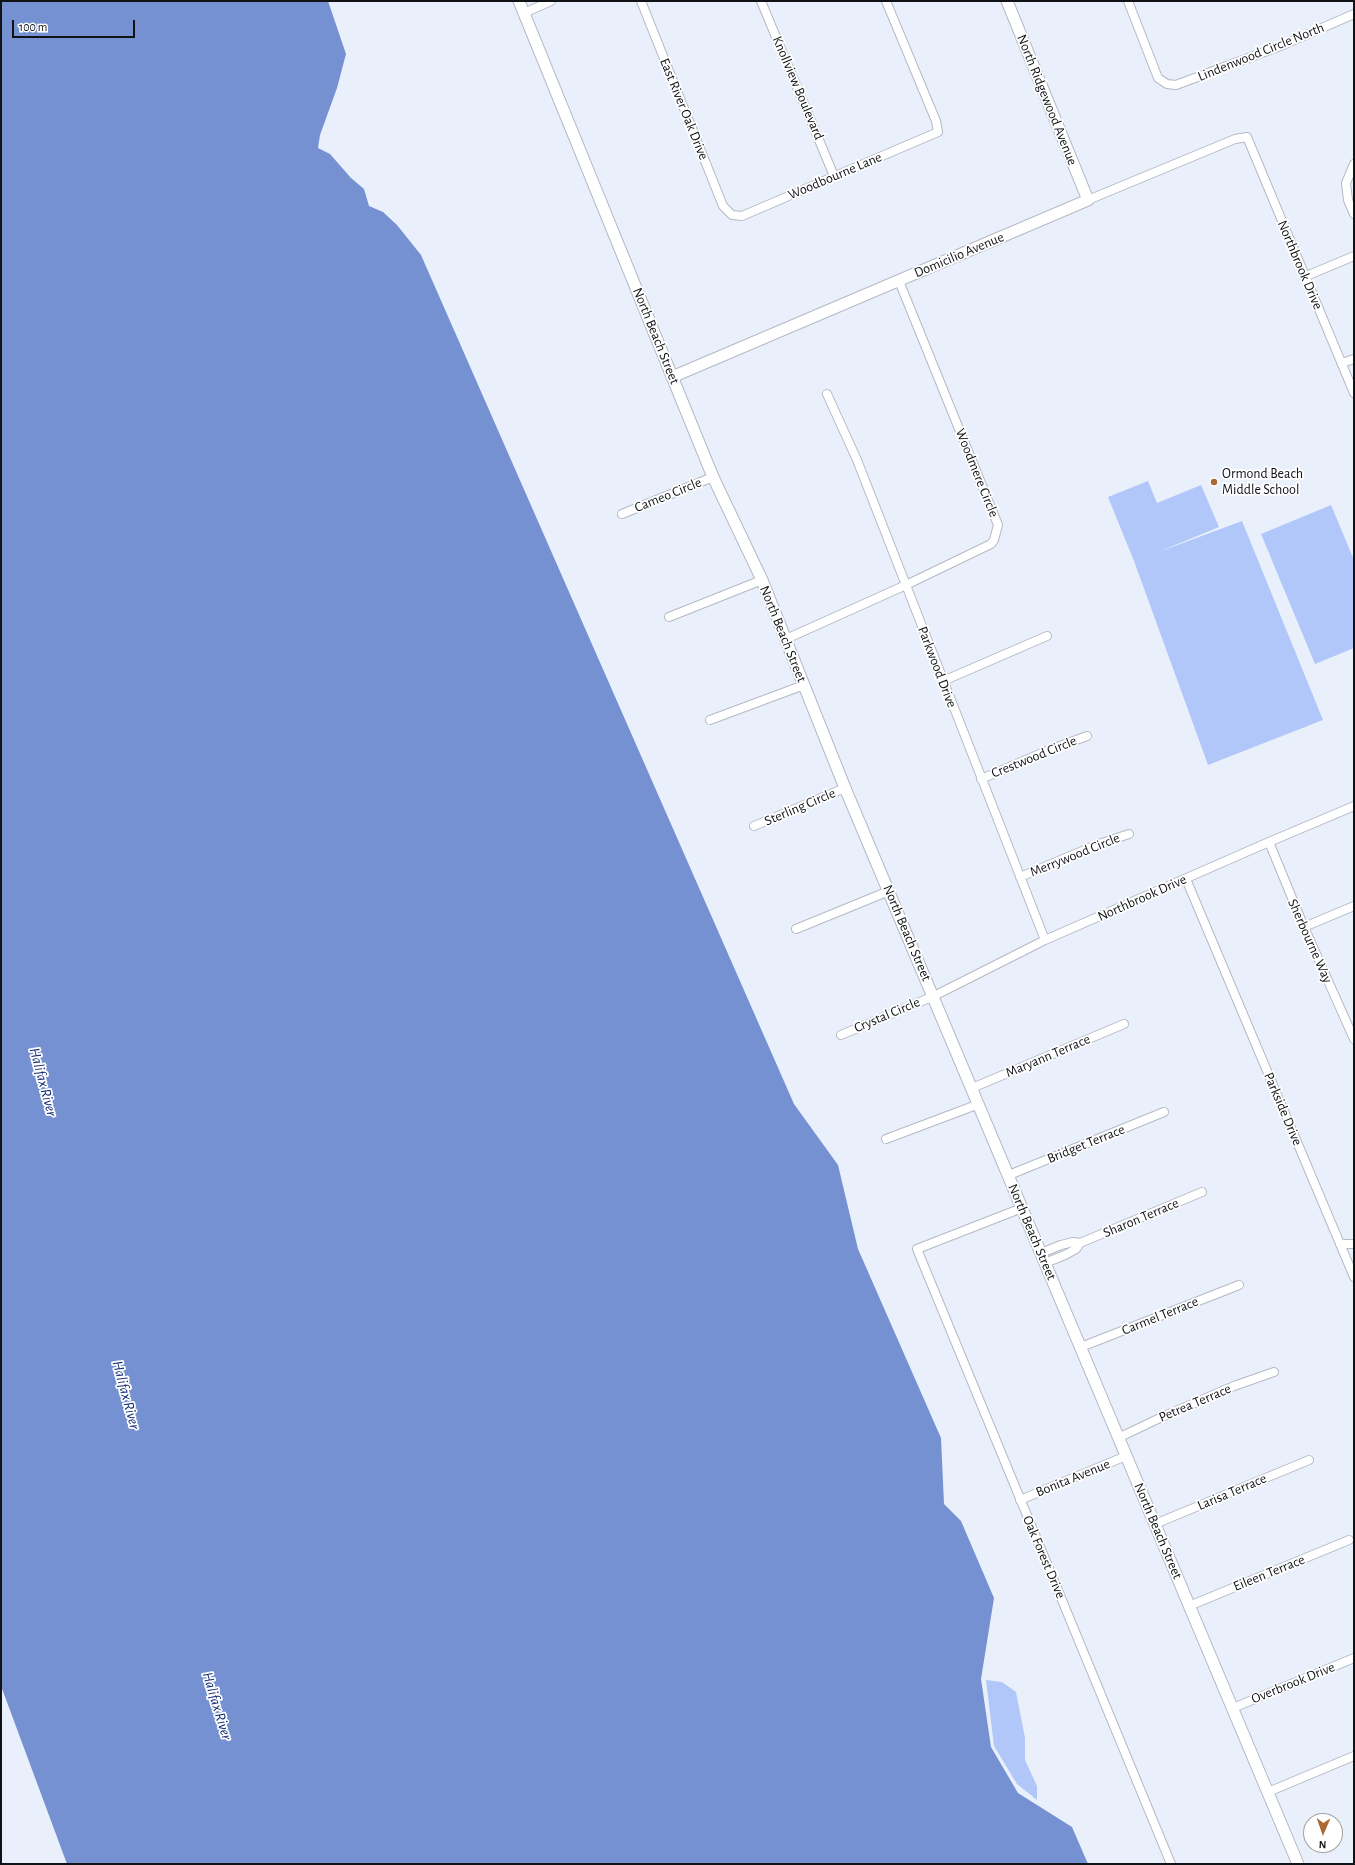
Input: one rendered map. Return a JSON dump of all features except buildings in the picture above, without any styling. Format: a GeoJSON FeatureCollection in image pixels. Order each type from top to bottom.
{"type":"FeatureCollection","features":[{"type":"Feature","properties":{"kind":"street","name":"North Beach Street"},"geometry":{"type":"LineString","coordinates":[[519,1],[713,477],[762,580],[845,788],[934,996],[1118,1438],[1298,1864]]}},
{"type":"Feature","properties":{"kind":"street"},"geometry":{"type":"LineString","coordinates":[[524,13],[551,1]]}},
{"type":"Feature","properties":{"kind":"street","name":"East River Oak Drive"},"geometry":{"type":"LineString","coordinates":[[641,1],[723,206],[732,215]]}},
{"type":"Feature","properties":{"kind":"street","name":"Knollview Boulevard"},"geometry":{"type":"LineString","coordinates":[[761,1],[834,176]]}},
{"type":"Feature","properties":{"kind":"street","name":"Woodbourne Lane"},"geometry":{"type":"LineString","coordinates":[[732,215],[742,216],[938,132],[936,121],[886,1]]}},
{"type":"Feature","properties":{"kind":"street","name":"North Ridgewood Avenue"},"geometry":{"type":"LineString","coordinates":[[1007,1],[1088,200]]}},
{"type":"Feature","properties":{"kind":"street","name":"Lindenwood Circle North"},"geometry":{"type":"LineString","coordinates":[[1128,1],[1158,78],[1167,84],[1176,85],[1283,44],[1354,14]]}},
{"type":"Feature","properties":{"kind":"street","name":"Domicilio Avenue"},"geometry":{"type":"LineString","coordinates":[[672,377],[1235,138],[1247,137]]}},
{"type":"Feature","properties":{"kind":"street","name":"Northbrook Drive"},"geometry":{"type":"LineString","coordinates":[[1247,137],[1304,277],[1354,393]]}},
{"type":"Feature","properties":{"kind":"street"},"geometry":{"type":"LineString","coordinates":[[1354,164],[1346,183],[1348,200],[1354,214]]}},
{"type":"Feature","properties":{"kind":"street"},"geometry":{"type":"LineString","coordinates":[[1304,277],[1354,256]]}},
{"type":"Feature","properties":{"kind":"street","name":"Woodmere Circle"},"geometry":{"type":"LineString","coordinates":[[786,639],[906,585],[991,544],[994,540],[998,525],[899,281]]}},
{"type":"Feature","properties":{"kind":"street"},"geometry":{"type":"LineString","coordinates":[[1342,364],[1354,359]]}},
{"type":"Feature","properties":{"kind":"street","name":"Parkwood Drive"},"geometry":{"type":"LineString","coordinates":[[827,394],[857,460],[942,681],[1045,940]]}},
{"type":"Feature","properties":{"kind":"street","name":"Cameo Circle"},"geometry":{"type":"LineString","coordinates":[[622,514],[713,477]]}},
{"type":"Feature","properties":{"kind":"street"},"geometry":{"type":"LineString","coordinates":[[669,617],[762,580]]}},
{"type":"Feature","properties":{"kind":"street"},"geometry":{"type":"LineString","coordinates":[[942,681],[1048,636]]}},
{"type":"Feature","properties":{"kind":"street"},"geometry":{"type":"LineString","coordinates":[[710,720],[804,686]]}},
{"type":"Feature","properties":{"kind":"street","name":"Crestwood Circle"},"geometry":{"type":"LineString","coordinates":[[981,779],[1049,750],[1087,736]]}},
{"type":"Feature","properties":{"kind":"street","name":"Sterling Circle"},"geometry":{"type":"LineString","coordinates":[[754,826],[845,788]]}},
{"type":"Feature","properties":{"kind":"street","name":"Northbrook Drive"},"geometry":{"type":"LineString","coordinates":[[934,996],[1045,940],[1354,806]]}},
{"type":"Feature","properties":{"kind":"street","name":"Merrywood Circle"},"geometry":{"type":"LineString","coordinates":[[1020,877],[1099,844],[1129,834]]}},
{"type":"Feature","properties":{"kind":"street","name":"Sherbourne Way"},"geometry":{"type":"LineString","coordinates":[[1268,842],[1354,1039]]}},
{"type":"Feature","properties":{"kind":"street","name":"Parkside Drive"},"geometry":{"type":"LineString","coordinates":[[1186,879],[1354,1277]]}},
{"type":"Feature","properties":{"kind":"street"},"geometry":{"type":"LineString","coordinates":[[796,929],[889,892]]}},
{"type":"Feature","properties":{"kind":"street"},"geometry":{"type":"LineString","coordinates":[[1304,927],[1354,906]]}},
{"type":"Feature","properties":{"kind":"street","name":"Crystal Circle"},"geometry":{"type":"LineString","coordinates":[[841,1035],[934,996]]}},
{"type":"Feature","properties":{"kind":"street","name":"Maryann Terrace"},"geometry":{"type":"LineString","coordinates":[[972,1088],[1124,1024]]}},
{"type":"Feature","properties":{"kind":"street"},"geometry":{"type":"LineString","coordinates":[[886,1139],[979,1104]]}},
{"type":"Feature","properties":{"kind":"street","name":"Bridget Terrace"},"geometry":{"type":"LineString","coordinates":[[1008,1175],[1164,1112]]}},
{"type":"Feature","properties":{"kind":"street","name":"Sharon Terrace"},"geometry":{"type":"LineString","coordinates":[[1041,1253],[1061,1245],[1073,1242],[1080,1243],[1202,1192]]}},
{"type":"Feature","properties":{"kind":"street","name":"Oak Forest Drive"},"geometry":{"type":"LineString","coordinates":[[1022,1208],[917,1249],[1171,1864]]}},
{"type":"Feature","properties":{"kind":"street","name":"Sharon Terrace"},"geometry":{"type":"LineString","coordinates":[[1045,1263],[1076,1249],[1080,1243]]}},
{"type":"Feature","properties":{"kind":"street"},"geometry":{"type":"LineString","coordinates":[[1340,1244],[1354,1244]]}},
{"type":"Feature","properties":{"kind":"street","name":"Carmel Terrace"},"geometry":{"type":"LineString","coordinates":[[1081,1348],[1239,1285]]}},
{"type":"Feature","properties":{"kind":"street","name":"Petrea Terrace"},"geometry":{"type":"LineString","coordinates":[[1118,1438],[1184,1408],[1274,1372]]}},
{"type":"Feature","properties":{"kind":"street","name":"Bonita Avenue"},"geometry":{"type":"LineString","coordinates":[[1020,1500],[1126,1456]]}},
{"type":"Feature","properties":{"kind":"street","name":"Larisa Terrace"},"geometry":{"type":"LineString","coordinates":[[1155,1524],[1309,1460]]}},
{"type":"Feature","properties":{"kind":"street","name":"Eileen Terrace"},"geometry":{"type":"LineString","coordinates":[[1189,1606],[1349,1540]]}},
{"type":"Feature","properties":{"kind":"street","name":"Overbrook Drive"},"geometry":{"type":"LineString","coordinates":[[1232,1708],[1354,1658]]}},
{"type":"Feature","properties":{"kind":"street"},"geometry":{"type":"LineString","coordinates":[[1268,1792],[1354,1756]]}},
{"type":"Feature","properties":{"kind":"shaded area"},"geometry":{"type":"Polygon","coordinates":[[[1148,481],[1157,503],[1201,485],[1219,527],[1156,553],[1242,521],[1323,720],[1208,765],[1134,561],[1108,497],[1148,481]]]}},
{"type":"Feature","properties":{"kind":"shaded area"},"geometry":{"type":"Polygon","coordinates":[[[1331,505],[1354,560],[1354,648],[1315,664],[1261,534],[1331,505]]]}},
{"type":"Feature","properties":{"kind":"shaded area"},"geometry":{"type":"Polygon","coordinates":[[[986,1680],[1002,1682],[1016,1692],[1025,1738],[1025,1760],[1037,1786],[1037,1800],[1017,1784],[994,1746],[986,1680]]]}},
{"type":"Feature","properties":{"kind":"water","name":"Halifax River"},"geometry":{"type":"Polygon","coordinates":[[[1,1],[328,1],[346,54],[337,88],[320,135],[318,148],[330,154],[351,178],[364,189],[369,206],[383,212],[397,225],[421,255],[794,1104],[838,1165],[858,1249],[941,1438],[944,1504],[961,1521],[994,1598],[981,1679],[991,1747],[1018,1793],[1072,1827],[1088,1864],[67,1864],[1,1686],[1,1]]]}},
{"type":"Feature","properties":{"kind":"place","name":"Ormond Beach Middle School"},"geometry":{"type":"Point","coordinates":[1214,482]}}]}
